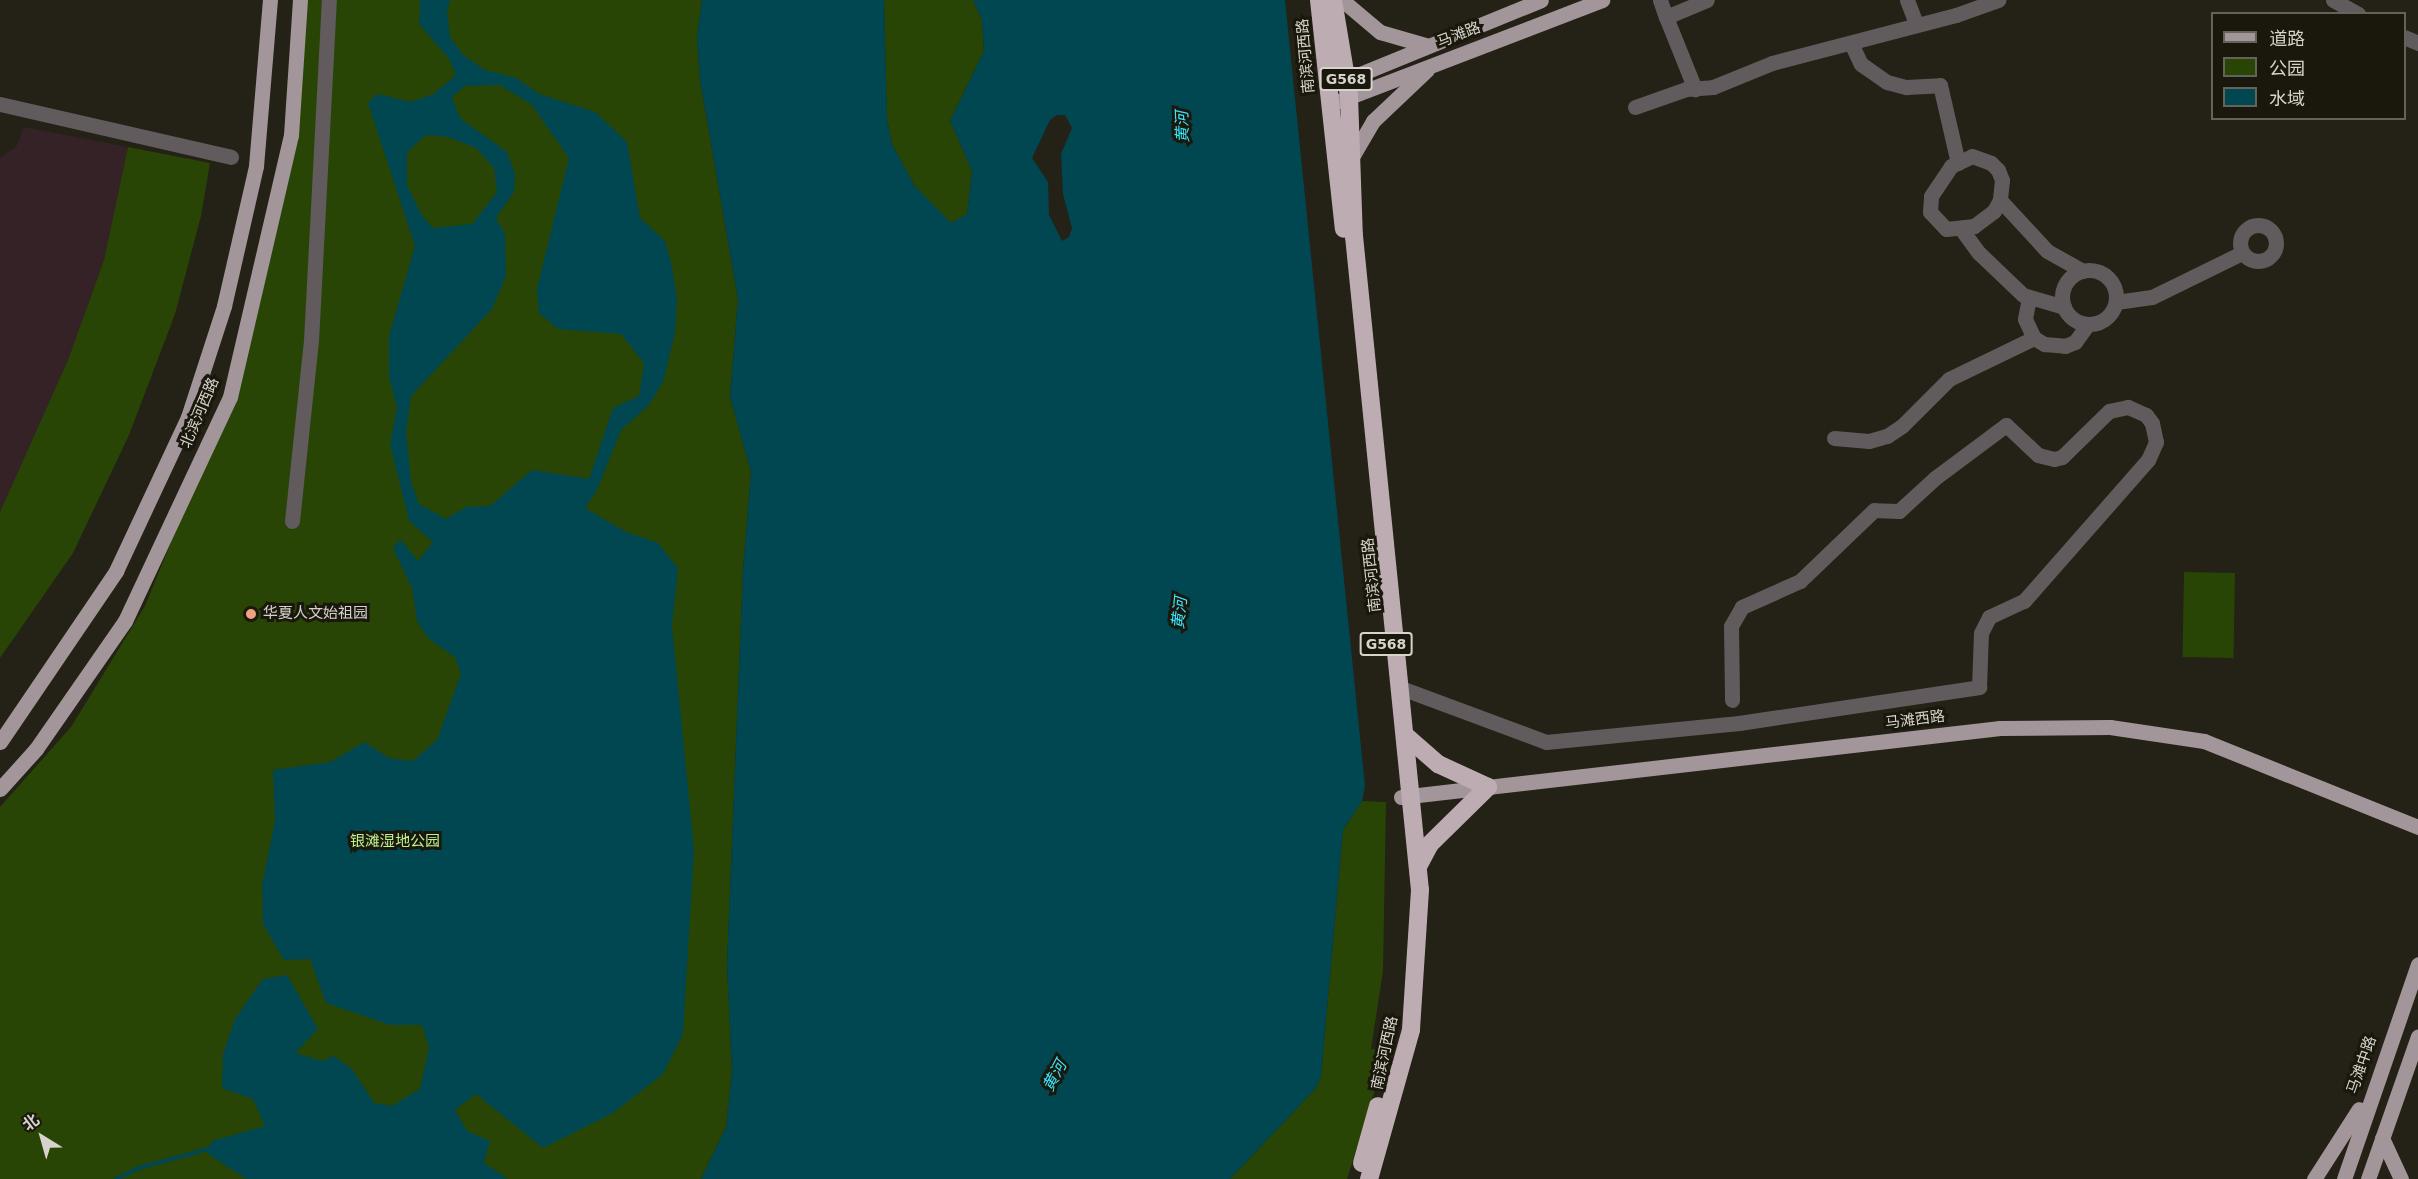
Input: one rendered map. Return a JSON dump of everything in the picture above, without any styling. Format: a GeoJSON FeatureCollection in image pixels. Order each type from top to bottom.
{"type":"FeatureCollection","features":[{"type":"Feature","properties":{"kind":"highway","name":"南滨河西路"},"geometry":{"type":"LineString","coordinates":[[1319,0],[1407,796],[1420,890],[1411,1030],[1369,1179]]}},
{"type":"Feature","properties":{"kind":"highway","name":"南滨河西路"},"geometry":{"type":"LineString","coordinates":[[1333,0],[1348,88],[1354,236],[1406,736],[1408,890],[1398,1028],[1357,1179]]}},
{"type":"Feature","properties":{"kind":"highway"},"geometry":{"type":"LineString","coordinates":[[1406,736],[1438,764],[1488,787],[1430,844],[1418,867]]}},
{"type":"Feature","properties":{"kind":"main road","name":"北滨河西路"},"geometry":{"type":"LineString","coordinates":[[0,742],[116,571],[188,417],[224,306],[256,166],[270,0]]}},
{"type":"Feature","properties":{"kind":"main road","name":"北滨河西路"},"geometry":{"type":"LineString","coordinates":[[0,789],[36,749],[125,621],[230,397],[291,135],[300,0]]}},
{"type":"Feature","properties":{"kind":"main road"},"geometry":{"type":"LineString","coordinates":[[1342,0],[1380,33],[1425,45]]}},
{"type":"Feature","properties":{"kind":"main road","name":"马滩路"},"geometry":{"type":"LineString","coordinates":[[1328,97],[1425,45],[1541,0]]}},
{"type":"Feature","properties":{"kind":"main road","name":"马滩路"},"geometry":{"type":"LineString","coordinates":[[1348,88],[1434,64],[1602,0]]}},
{"type":"Feature","properties":{"kind":"main road"},"geometry":{"type":"LineString","coordinates":[[1352,158],[1372,121],[1434,64]]}},
{"type":"Feature","properties":{"kind":"main road","name":"马滩西路"},"geometry":{"type":"LineString","coordinates":[[1407,796],[2000,728],[2110,727],[2204,741],[2418,827]]}},
{"type":"Feature","properties":{"kind":"main road","name":"马滩中路"},"geometry":{"type":"LineString","coordinates":[[2344,1179],[2377,1074],[2418,964]]}},
{"type":"Feature","properties":{"kind":"main road"},"geometry":{"type":"LineString","coordinates":[[2368,1179],[2418,1036]]}},
{"type":"Feature","properties":{"kind":"main road"},"geometry":{"type":"LineString","coordinates":[[2314,1179],[2344,1137],[2377,1074]]}},
{"type":"Feature","properties":{"kind":"main road"},"geometry":{"type":"LineString","coordinates":[[2382,1138],[2401,1179]]}},
{"type":"Feature","properties":{"kind":"street"},"geometry":{"type":"LineString","coordinates":[[292,521],[311,341],[329,0]]}},
{"type":"Feature","properties":{"kind":"street"},"geometry":{"type":"LineString","coordinates":[[1660,0],[1695,89]]}},
{"type":"Feature","properties":{"kind":"street"},"geometry":{"type":"LineString","coordinates":[[1666,17],[1707,0]]}},
{"type":"Feature","properties":{"kind":"street"},"geometry":{"type":"LineString","coordinates":[[1907,0],[1916,23]]}},
{"type":"Feature","properties":{"kind":"street"},"geometry":{"type":"LineString","coordinates":[[1635,108],[1695,89],[1713,87],[1772,63],[1851,44],[1998,0]]}},
{"type":"Feature","properties":{"kind":"street"},"geometry":{"type":"LineString","coordinates":[[2333,0],[2354,12]]}},
{"type":"Feature","properties":{"kind":"street"},"geometry":{"type":"LineString","coordinates":[[1851,44],[1861,64],[1887,82],[1906,87],[1940,85],[1958,163]]}},
{"type":"Feature","properties":{"kind":"street"},"geometry":{"type":"LineString","coordinates":[[0,104],[231,157]]}},
{"type":"Feature","properties":{"kind":"street"},"geometry":{"type":"LineString","coordinates":[[1972,156],[1991,163],[2002,180],[2000,200],[1985,220],[1962,230],[1939,225],[1929,204],[1935,184],[1958,163],[1972,156]]}},
{"type":"Feature","properties":{"kind":"street"},"geometry":{"type":"LineString","coordinates":[[1962,230],[2006,281],[2029,298],[2064,307],[2074,319],[2088,324],[2103,321],[2116,302],[2114,287],[2105,275],[2083,271],[2047,251],[2000,200]]}},
{"type":"Feature","properties":{"kind":"street"},"geometry":{"type":"LineString","coordinates":[[2116,302],[2152,297],[2242,253]]}},
{"type":"Feature","properties":{"kind":"street"},"geometry":{"type":"LineString","coordinates":[[2064,307],[2065,285],[2083,271]]}},
{"type":"Feature","properties":{"kind":"street"},"geometry":{"type":"LineString","coordinates":[[2029,298],[2025,319],[2034,338],[2044,344],[2065,346],[2083,334],[2088,324]]}},
{"type":"Feature","properties":{"kind":"street"},"geometry":{"type":"LineString","coordinates":[[1834,438],[1860,441],[1887,436],[1902,426],[1949,379],[2034,338]]}},
{"type":"Feature","properties":{"kind":"street"},"geometry":{"type":"LineString","coordinates":[[1401,688],[1546,742],[1739,723],[1978,687],[1981,633],[1989,617],[2024,602],[2148,460],[2156,442],[2152,423],[2128,406],[2109,411],[2062,457],[2054,459],[2038,455],[2006,425],[1935,478],[1899,511],[1874,510],[1800,581],[1742,607],[1731,626],[1732,700]]}},
{"type":"Feature","properties":{"kind":"shaded area"},"geometry":{"type":"Polygon","coordinates":[[[24,127],[128,147],[104,260],[68,360],[0,512],[0,158],[16,147],[24,127]]]}},
{"type":"Feature","properties":{"kind":"green space","name":"银滩湿地公园"},"geometry":{"type":"Polygon","coordinates":[[[300,0],[702,0],[697,38],[700,80],[738,299],[730,397],[751,472],[743,570],[727,965],[732,1071],[726,1127],[701,1179],[0,1179],[0,807],[71,727],[145,606],[230,397],[291,135],[300,0]]]}},
{"type":"Feature","properties":{"kind":"green space"},"geometry":{"type":"Polygon","coordinates":[[[884,0],[973,0],[982,20],[984,51],[950,121],[972,171],[967,214],[960,221],[951,223],[943,219],[914,185],[892,144],[887,120],[884,0]]]}},
{"type":"Feature","properties":{"kind":"green space"},"geometry":{"type":"Polygon","coordinates":[[[128,147],[210,163],[201,216],[175,314],[129,435],[73,553],[0,658],[0,512],[68,360],[104,260],[128,147]]]}},
{"type":"Feature","properties":{"kind":"green space"},"geometry":{"type":"Polygon","coordinates":[[[2184,572],[2235,573],[2234,658],[2183,657],[2184,572]]]}},
{"type":"Feature","properties":{"kind":"green space"},"geometry":{"type":"Polygon","coordinates":[[[1362,801],[1386,802],[1383,971],[1371,1049],[1387,1051],[1347,1179],[1230,1179],[1316,1088],[1321,1076],[1343,830],[1362,801]]]}},
{"type":"Feature","properties":{"kind":"water"},"geometry":{"type":"Polygon","coordinates":[[[420,0],[450,0],[447,12],[450,37],[463,55],[485,70],[516,78],[539,94],[595,112],[627,142],[640,218],[665,241],[672,266],[677,300],[675,333],[663,382],[648,406],[621,430],[597,490],[585,508],[626,532],[658,543],[678,568],[672,626],[694,850],[683,1034],[663,1074],[613,1113],[543,1148],[476,1094],[455,1110],[467,1131],[490,1141],[484,1163],[508,1179],[246,1179],[207,1153],[212,1141],[265,1126],[253,1099],[222,1088],[223,1054],[235,1019],[263,979],[287,975],[318,1029],[295,1053],[322,1061],[334,1056],[352,1069],[374,1103],[392,1106],[420,1089],[429,1048],[422,1025],[390,1025],[326,1003],[310,959],[284,960],[263,924],[262,885],[275,821],[273,770],[331,762],[364,742],[389,758],[413,761],[437,740],[461,674],[455,657],[429,639],[417,621],[412,588],[393,548],[400,539],[418,561],[433,542],[409,521],[390,444],[397,408],[389,377],[389,336],[415,246],[368,103],[377,94],[411,102],[434,94],[456,75],[449,59],[419,24],[420,0]],[[500,85],[465,86],[452,97],[460,118],[507,152],[515,174],[514,192],[496,218],[505,234],[506,276],[492,309],[411,396],[406,431],[411,482],[419,504],[446,519],[466,507],[490,506],[532,470],[589,479],[613,408],[639,396],[644,363],[621,334],[558,329],[539,313],[537,289],[569,158],[532,105],[500,85]],[[426,135],[407,152],[407,185],[421,214],[433,228],[472,224],[497,192],[494,168],[476,148],[448,137],[426,135]]]}},
{"type":"Feature","properties":{"kind":"water","name":"黄河"},"geometry":{"type":"Polygon","coordinates":[[[702,0],[884,0],[887,120],[892,144],[914,185],[951,223],[967,214],[972,171],[950,121],[984,51],[982,20],[973,0],[1285,0],[1365,786],[1362,801],[1343,830],[1321,1076],[1316,1088],[1230,1179],[701,1179],[726,1127],[732,1071],[727,965],[743,570],[751,472],[730,397],[738,299],[700,80],[697,38],[702,0]],[[1057,115],[1050,120],[1032,158],[1048,182],[1049,215],[1062,241],[1069,237],[1072,228],[1063,194],[1061,154],[1072,128],[1065,115],[1057,115]]]}},
{"type":"Feature","properties":{"kind":"waterway"},"geometry":{"type":"LineString","coordinates":[[116,1179],[139,1168],[211,1148]]}},
{"type":"Feature","properties":{"kind":"place","name":"华夏人文始祖园"},"geometry":{"type":"Point","coordinates":[251,614]}}]}
